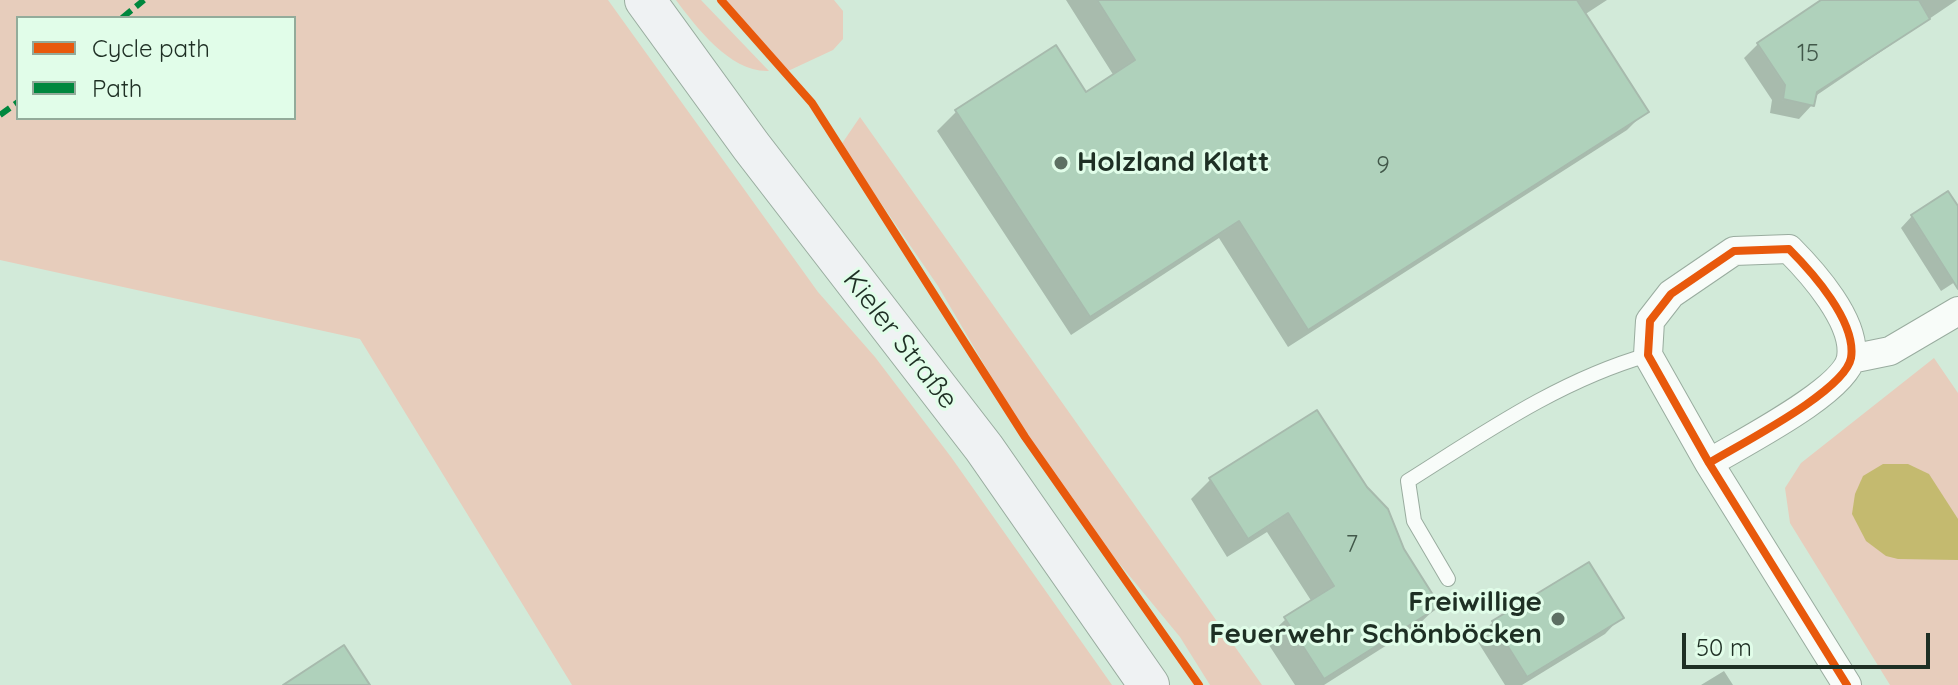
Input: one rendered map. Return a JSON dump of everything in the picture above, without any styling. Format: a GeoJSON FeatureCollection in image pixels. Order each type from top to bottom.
{"type":"FeatureCollection","features":[{"type":"Feature","properties":{"kind":"main road","name":"Kieler Straße"},"geometry":{"type":"LineString","coordinates":[[645,0],[751,146],[984,448],[1149,685]]}},
{"type":"Feature","properties":{"kind":"street"},"geometry":{"type":"LineString","coordinates":[[1709,463],[1834,387],[1851,359],[1845,326],[1817,276],[1789,249],[1734,251],[1671,294],[1650,321],[1648,355],[1709,463],[1847,685]]}},
{"type":"Feature","properties":{"kind":"street"},"geometry":{"type":"LineString","coordinates":[[1851,359],[1890,351],[1958,311]]}},
{"type":"Feature","properties":{"kind":"lane"},"geometry":{"type":"LineString","coordinates":[[1448,579],[1414,521],[1408,481],[1535,402],[1586,376],[1648,355]]}},
{"type":"Feature","properties":{"kind":"shaded area"},"geometry":{"type":"Polygon","coordinates":[[[0,0],[608,0],[818,292],[875,357],[951,457],[1112,685],[572,685],[360,339],[0,260],[0,0]]]}},
{"type":"Feature","properties":{"kind":"shaded area"},"geometry":{"type":"Polygon","coordinates":[[[676,0],[701,0],[769,71],[755,70],[728,57],[704,35],[676,0]]]}},
{"type":"Feature","properties":{"kind":"shaded area"},"geometry":{"type":"Polygon","coordinates":[[[724,0],[834,0],[843,11],[843,39],[833,50],[788,71],[724,0]]]}},
{"type":"Feature","properties":{"kind":"shaded area"},"geometry":{"type":"Polygon","coordinates":[[[860,117],[1262,685],[1210,685],[1180,637],[1080,516],[1025,434],[938,286],[841,145],[860,117]]]}},
{"type":"Feature","properties":{"kind":"shaded area"},"geometry":{"type":"Polygon","coordinates":[[[1934,358],[1958,393],[1958,685],[1890,685],[1790,523],[1785,488],[1801,463],[1934,358]]]}},
{"type":"Feature","properties":{"kind":"shaded area"},"geometry":{"type":"Polygon","coordinates":[[[1883,464],[1908,464],[1929,474],[1958,519],[1958,560],[1898,559],[1886,556],[1866,541],[1852,514],[1855,494],[1863,476],[1883,464]]]}},
{"type":"Feature","properties":{"kind":"building"},"geometry":{"type":"Polygon","coordinates":[[[1097,0],[1577,0],[1649,112],[1308,330],[1239,221],[1090,317],[955,110],[1056,45],[1086,92],[1135,60],[1097,0]]]}},
{"type":"Feature","properties":{"kind":"building"},"geometry":{"type":"Polygon","coordinates":[[[1821,0],[1919,0],[1930,19],[1817,92],[1814,106],[1783,99],[1785,85],[1757,43],[1821,0]]]}},
{"type":"Feature","properties":{"kind":"building"},"geometry":{"type":"Polygon","coordinates":[[[1948,191],[1958,206],[1958,289],[1911,215],[1948,191]]]}},
{"type":"Feature","properties":{"kind":"building"},"geometry":{"type":"Polygon","coordinates":[[[1317,410],[1367,487],[1388,509],[1404,549],[1440,606],[1324,679],[1284,617],[1334,586],[1288,513],[1248,539],[1209,478],[1317,410]]]}},
{"type":"Feature","properties":{"kind":"building","name":"Freiwillige Feuerwehr Schönböcken"},"geometry":{"type":"Polygon","coordinates":[[[1589,562],[1624,618],[1527,677],[1492,621],[1589,562]]]}},
{"type":"Feature","properties":{"kind":"building"},"geometry":{"type":"Polygon","coordinates":[[[344,645],[370,685],[283,685],[344,645]]]}},
{"type":"Feature","properties":{"kind":"marked path"},"geometry":{"type":"LineString","coordinates":[[124,16],[144,0]]}},
{"type":"Feature","properties":{"kind":"marked path"},"geometry":{"type":"LineString","coordinates":[[0,115],[16,103]]}},
{"type":"Feature","properties":{"kind":"cycle path"},"geometry":{"type":"LineString","coordinates":[[721,0],[812,103],[1025,437],[1199,685]]}},
{"type":"Feature","properties":{"kind":"cycle path"},"geometry":{"type":"LineString","coordinates":[[1709,463],[1648,355],[1650,321],[1671,294],[1734,251],[1789,249],[1820,284],[1840,314],[1851,344],[1851,358],[1831,386],[1812,401],[1709,463],[1847,685]]}},
{"type":"Feature","properties":{"kind":"place","name":"Holzland Klatt"},"geometry":{"type":"Point","coordinates":[1061,163]}},
{"type":"Feature","properties":{"kind":"place","name":"Freiwillige Feuerwehr Schönböcken"},"geometry":{"type":"Point","coordinates":[1558,619]}}]}
